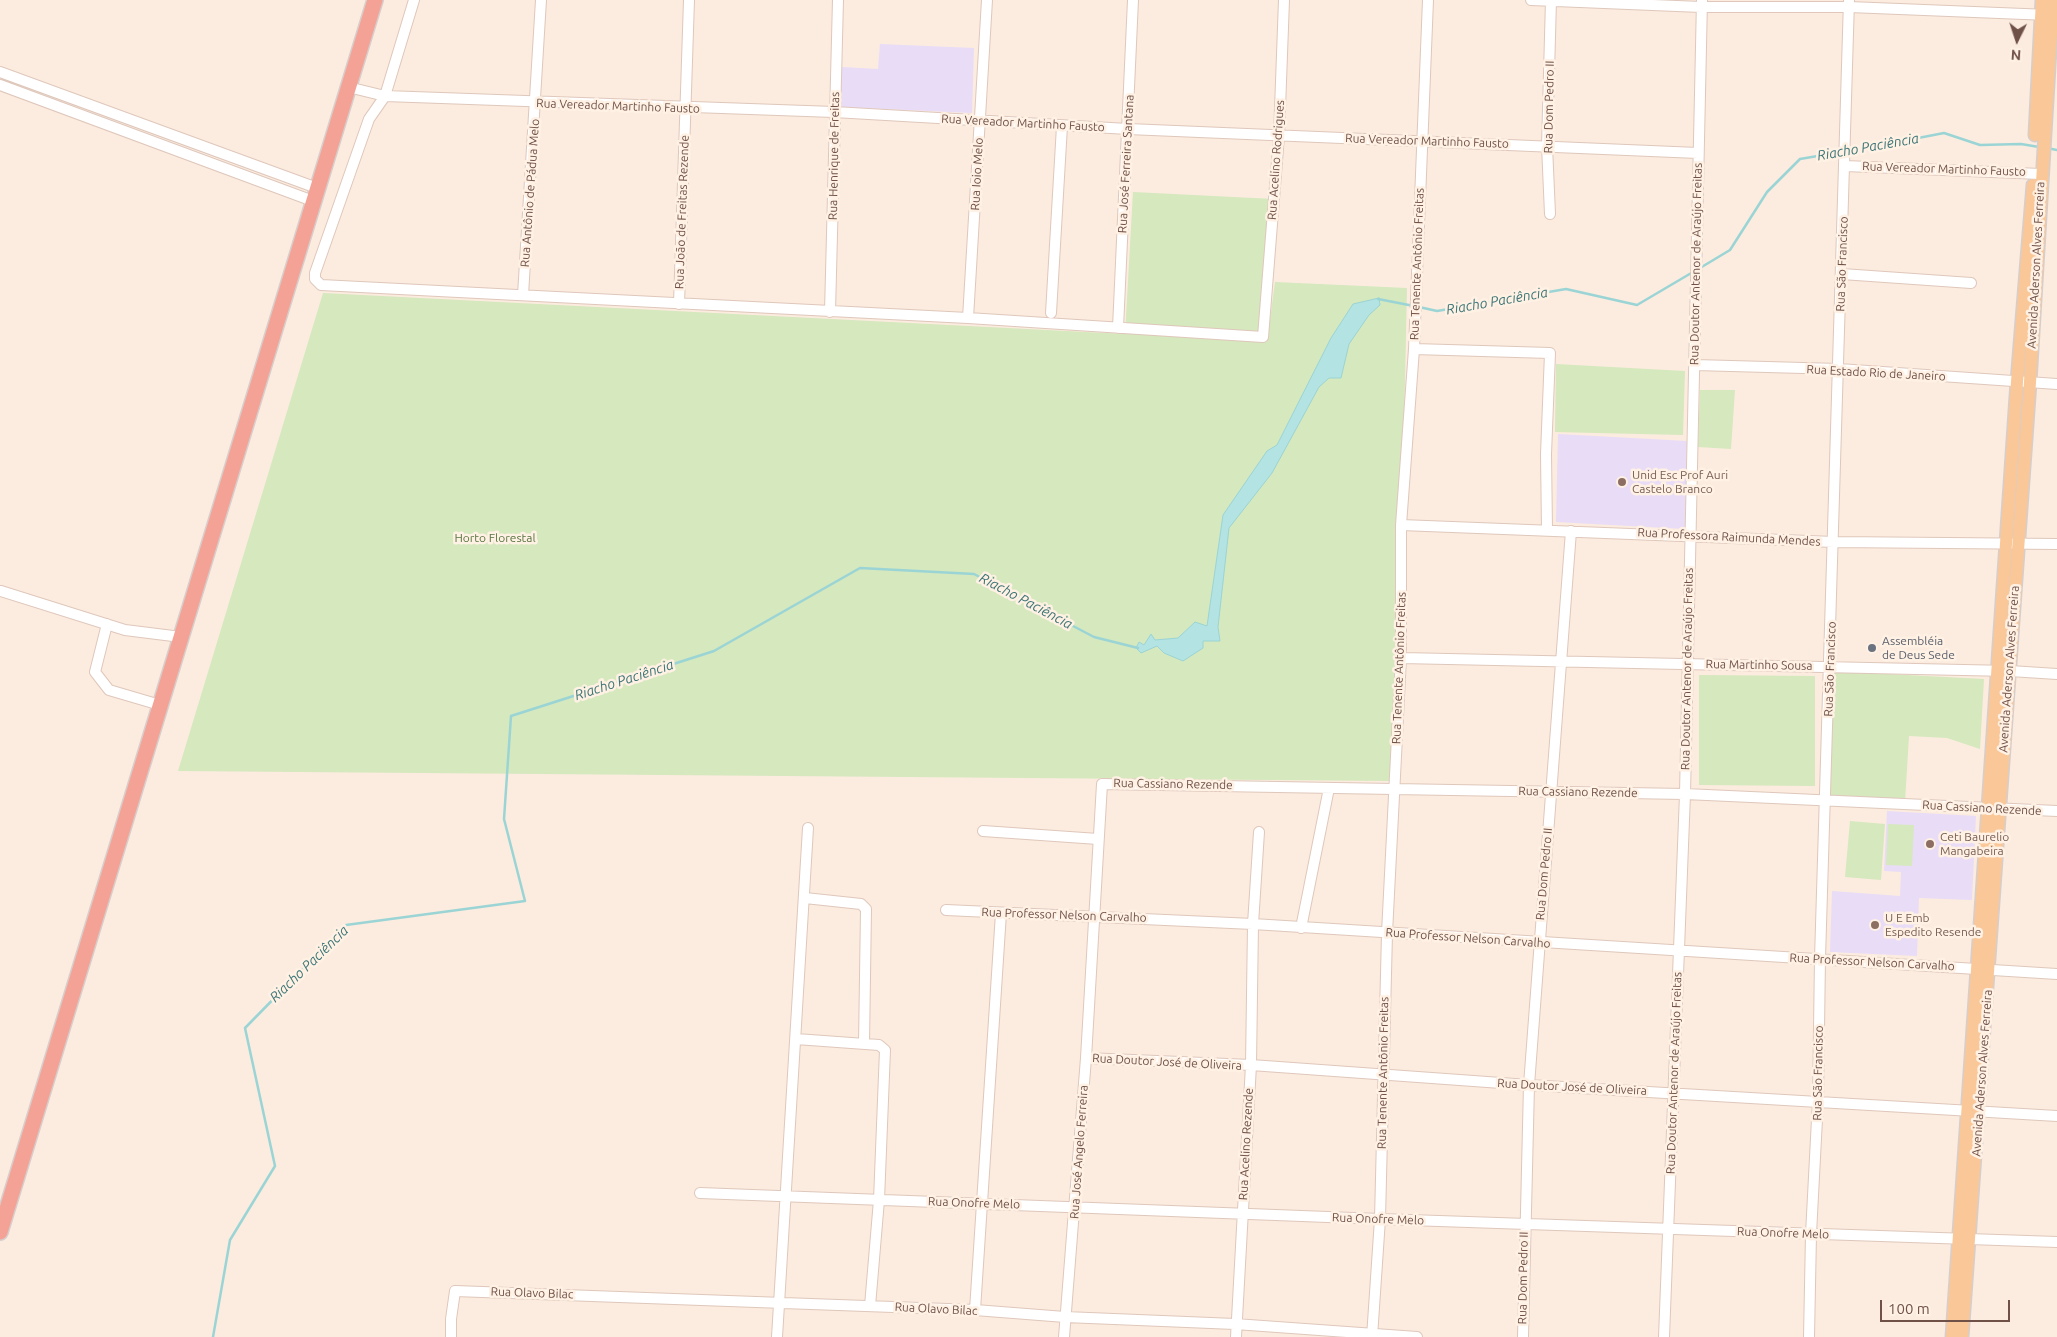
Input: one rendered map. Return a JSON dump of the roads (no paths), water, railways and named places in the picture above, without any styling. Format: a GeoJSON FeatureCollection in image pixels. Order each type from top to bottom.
{"type":"FeatureCollection","features":[{"type":"Feature","properties":{"kind":"highway"},"geometry":{"type":"LineString","coordinates":[[0,1232],[375,0]]}},
{"type":"Feature","properties":{"kind":"main road","name":"Avenida Aderson Alves Ferreira"},"geometry":{"type":"LineString","coordinates":[[2042,0],[2050,15]]}},
{"type":"Feature","properties":{"kind":"main road","name":"Avenida Aderson Alves Ferreira"},"geometry":{"type":"LineString","coordinates":[[1962,1337],[1972,1111],[2038,173],[2050,15],[2053,0]]}},
{"type":"Feature","properties":{"kind":"main road","name":"Avenida Aderson Alves Ferreira"},"geometry":{"type":"LineString","coordinates":[[1952,1337],[1965,1239]]}},
{"type":"Feature","properties":{"kind":"street"},"geometry":{"type":"LineString","coordinates":[[414,0],[384,96],[369,119],[318,263],[315,273],[316,282],[321,285],[968,318],[1118,328]]}},
{"type":"Feature","properties":{"kind":"street","name":"Rua Antônio de Pádua Melo"},"geometry":{"type":"LineString","coordinates":[[524,295],[541,0]]}},
{"type":"Feature","properties":{"kind":"street","name":"Rua João de Freitas Rezende"},"geometry":{"type":"LineString","coordinates":[[679,304],[689,0]]}},
{"type":"Feature","properties":{"kind":"street","name":"Rua Henrique de Freitas"},"geometry":{"type":"LineString","coordinates":[[830,312],[838,0]]}},
{"type":"Feature","properties":{"kind":"street","name":"Rua Ioio Melo"},"geometry":{"type":"LineString","coordinates":[[968,318],[987,0]]}},
{"type":"Feature","properties":{"kind":"street","name":"Rua José Ferreira Santana"},"geometry":{"type":"LineString","coordinates":[[1118,328],[1134,0]]}},
{"type":"Feature","properties":{"kind":"street","name":"Rua Acelino Rodrigues"},"geometry":{"type":"LineString","coordinates":[[1118,328],[1263,337],[1266,320],[1279,136],[1284,0]]}},
{"type":"Feature","properties":{"kind":"street","name":"Rua Tenente Antônio Freitas"},"geometry":{"type":"LineString","coordinates":[[1372,1335],[1380,1219],[1387,933],[1401,658],[1401,525],[1414,349],[1428,0]]}},
{"type":"Feature","properties":{"kind":"street"},"geometry":{"type":"LineString","coordinates":[[1531,0],[1702,4],[1849,3],[2050,15]]}},
{"type":"Feature","properties":{"kind":"street","name":"Rua Dom Pedro II"},"geometry":{"type":"LineString","coordinates":[[1550,214],[1548,146],[1551,0]]}},
{"type":"Feature","properties":{"kind":"street","name":"Rua São Francisco"},"geometry":{"type":"LineString","coordinates":[[1809,1337],[1811,1234],[1818,1100],[1820,958],[1846,166],[1844,137],[1849,3]]}},
{"type":"Feature","properties":{"kind":"street","name":"Rua Doutor Antenor de Araújo Freitas"},"geometry":{"type":"LineString","coordinates":[[1664,1337],[1685,794],[1686,664],[1691,535],[1702,4]]}},
{"type":"Feature","properties":{"kind":"street"},"geometry":{"type":"LineString","coordinates":[[0,72],[315,194]]}},
{"type":"Feature","properties":{"kind":"street"},"geometry":{"type":"LineString","coordinates":[[0,85],[315,194]]}},
{"type":"Feature","properties":{"kind":"street","name":"Rua Vereador Martinho Fausto"},"geometry":{"type":"LineString","coordinates":[[348,87],[384,96],[536,103],[834,112],[1062,126],[1279,136],[1421,140],[1698,154]]}},
{"type":"Feature","properties":{"kind":"street"},"geometry":{"type":"LineString","coordinates":[[1052,313],[1062,126]]}},
{"type":"Feature","properties":{"kind":"street","name":"Rua Vereador Martinho Fausto"},"geometry":{"type":"LineString","coordinates":[[1846,166],[2038,173]]}},
{"type":"Feature","properties":{"kind":"street"},"geometry":{"type":"LineString","coordinates":[[1842,274],[1971,283]]}},
{"type":"Feature","properties":{"kind":"street"},"geometry":{"type":"LineString","coordinates":[[1414,349],[1550,353],[1546,454],[1547,530]]}},
{"type":"Feature","properties":{"kind":"street","name":"Rua Estado Rio de Janeiro"},"geometry":{"type":"LineString","coordinates":[[1695,365],[1839,369],[2057,384]]}},
{"type":"Feature","properties":{"kind":"street","name":"Rua Professora Raimunda Mendes"},"geometry":{"type":"LineString","coordinates":[[1401,525],[1834,542],[2057,544]]}},
{"type":"Feature","properties":{"kind":"street","name":"Rua Dom Pedro II"},"geometry":{"type":"LineString","coordinates":[[1522,1337],[1529,1085],[1538,942],[1552,792],[1571,531]]}},
{"type":"Feature","properties":{"kind":"street"},"geometry":{"type":"LineString","coordinates":[[0,591],[132,631],[181,638]]}},
{"type":"Feature","properties":{"kind":"street"},"geometry":{"type":"LineString","coordinates":[[107,624],[95,672],[109,690],[160,705]]}},
{"type":"Feature","properties":{"kind":"street","name":"Rua Martinho Sousa"},"geometry":{"type":"LineString","coordinates":[[1401,658],[2004,671],[2057,674]]}},
{"type":"Feature","properties":{"kind":"street","name":"Rua Cassiano Rezende"},"geometry":{"type":"LineString","coordinates":[[1101,788],[1102,784],[1107,782],[1685,794],[2057,811]]}},
{"type":"Feature","properties":{"kind":"street","name":"Rua José Angelo Ferreira"},"geometry":{"type":"LineString","coordinates":[[1064,1337],[1086,1058],[1101,788]]}},
{"type":"Feature","properties":{"kind":"street"},"geometry":{"type":"LineString","coordinates":[[1301,928],[1329,788]]}},
{"type":"Feature","properties":{"kind":"street"},"geometry":{"type":"LineString","coordinates":[[777,1337],[808,828]]}},
{"type":"Feature","properties":{"kind":"street"},"geometry":{"type":"LineString","coordinates":[[983,831],[1098,839]]}},
{"type":"Feature","properties":{"kind":"street","name":"Rua Acelino Rezende"},"geometry":{"type":"LineString","coordinates":[[1236,1337],[1235,1324],[1251,1065],[1253,924],[1260,832]]}},
{"type":"Feature","properties":{"kind":"street"},"geometry":{"type":"LineString","coordinates":[[805,898],[861,904],[867,912],[864,1044]]}},
{"type":"Feature","properties":{"kind":"street","name":"Rua Professor Nelson Carvalho"},"geometry":{"type":"LineString","coordinates":[[946,910],[1253,924],[1678,952],[1820,958],[2057,974]]}},
{"type":"Feature","properties":{"kind":"street"},"geometry":{"type":"LineString","coordinates":[[975,1310],[981,1203],[999,968],[1001,913]]}},
{"type":"Feature","properties":{"kind":"street"},"geometry":{"type":"LineString","coordinates":[[796,1039],[882,1046],[886,1054],[879,1200],[870,1306]]}},
{"type":"Feature","properties":{"kind":"street","name":"Rua Doutor José de Oliveira"},"geometry":{"type":"LineString","coordinates":[[1086,1058],[1251,1065],[1383,1076],[1818,1100],[2057,1116]]}},
{"type":"Feature","properties":{"kind":"street","name":"Rua Onofre Melo"},"geometry":{"type":"LineString","coordinates":[[700,1193],[2057,1242]]}},
{"type":"Feature","properties":{"kind":"street","name":"Rua Olavo Bilac"},"geometry":{"type":"LineString","coordinates":[[451,1337],[451,1319],[455,1291],[779,1301],[975,1310],[1065,1317],[1235,1324],[1417,1337]]}},
{"type":"Feature","properties":{"kind":"water"},"geometry":{"type":"Polygon","coordinates":[[[1379,298],[1380,305],[1369,315],[1349,344],[1341,378],[1329,378],[1319,387],[1272,473],[1229,528],[1218,627],[1220,641],[1203,641],[1203,648],[1183,661],[1164,653],[1157,646],[1141,653],[1136,648],[1139,642],[1144,645],[1151,634],[1155,640],[1178,638],[1195,622],[1207,626],[1223,515],[1267,451],[1277,445],[1331,338],[1353,304],[1379,298]]]}},
{"type":"Feature","properties":{"kind":"waterway","name":"Riacho Paciência"},"geometry":{"type":"LineString","coordinates":[[1846,152],[1944,133],[1980,145],[2021,144],[2039,147]]}},
{"type":"Feature","properties":{"kind":"waterway","name":"Riacho Paciência"},"geometry":{"type":"LineString","coordinates":[[2047,148],[2057,150]]}},
{"type":"Feature","properties":{"kind":"waterway","name":"Riacho Paciência"},"geometry":{"type":"LineString","coordinates":[[1700,268],[1730,250],[1767,192],[1800,159],[1841,152]]}},
{"type":"Feature","properties":{"kind":"waterway","name":"Riacho Paciência"},"geometry":{"type":"LineString","coordinates":[[1419,307],[1437,311],[1566,289],[1637,305],[1693,272]]}},
{"type":"Feature","properties":{"kind":"waterway","name":"Riacho Paciência"},"geometry":{"type":"LineString","coordinates":[[1378,299],[1414,306]]}},
{"type":"Feature","properties":{"kind":"waterway","name":"Riacho Paciência"},"geometry":{"type":"LineString","coordinates":[[213,1337],[230,1240],[275,1166],[245,1028],[346,925],[525,901],[504,819],[511,716],[714,651],[860,568],[974,574],[1094,637],[1138,648]]}},
{"type":"Feature","properties":{"kind":"place","name":"Unid Esc Prof Auri Castelo Branco"},"geometry":{"type":"Point","coordinates":[1622,482]}},
{"type":"Feature","properties":{"kind":"place","name":"Assembléia de Deus Sede"},"geometry":{"type":"Point","coordinates":[1872,648]}},
{"type":"Feature","properties":{"kind":"place","name":"Ceti Baurelio Mangabeira"},"geometry":{"type":"Point","coordinates":[1930,844]}},
{"type":"Feature","properties":{"kind":"place","name":"U E Emb Espedito Resende"},"geometry":{"type":"Point","coordinates":[1875,925]}},
{"type":"Feature","properties":{"kind":"park label","name":"Horto Florestal"},"geometry":{"type":"Point","coordinates":[495,538]}}]}
